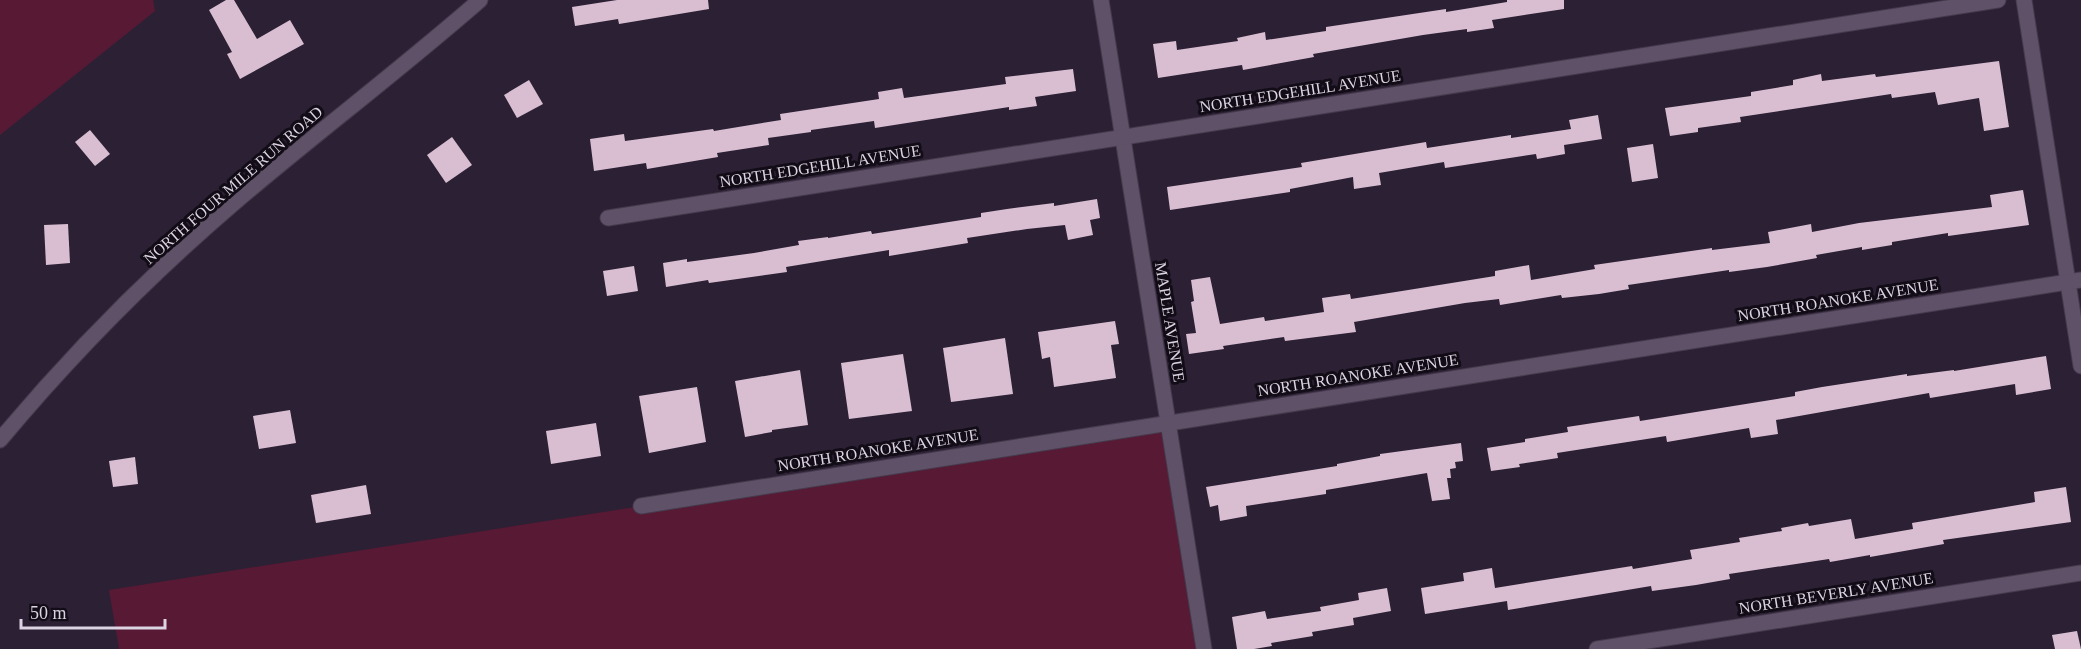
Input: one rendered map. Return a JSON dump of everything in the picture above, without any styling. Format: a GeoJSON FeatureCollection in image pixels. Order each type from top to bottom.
{"type":"FeatureCollection","features":[{"type":"Feature","properties":{"kind":"street","name":"NORTH FOUR MILE RUN ROAD"},"geometry":{"type":"LineString","coordinates":[[0,440],[70,361],[172,259],[234,203],[480,0]]}},
{"type":"Feature","properties":{"kind":"street","name":"MAPLE AVENUE"},"geometry":{"type":"LineString","coordinates":[[1101,0],[1204,649]]}},
{"type":"Feature","properties":{"kind":"street","name":"NORTH EDGEHILL AVENUE"},"geometry":{"type":"LineString","coordinates":[[608,218],[1998,0]]}},
{"type":"Feature","properties":{"kind":"street"},"geometry":{"type":"LineString","coordinates":[[2024,0],[2074,281],[2081,366]]}},
{"type":"Feature","properties":{"kind":"street","name":"NORTH ROANOKE AVENUE"},"geometry":{"type":"LineString","coordinates":[[641,506],[2074,281]]}},
{"type":"Feature","properties":{"kind":"street","name":"NORTH BEVERLY AVENUE"},"geometry":{"type":"LineString","coordinates":[[1597,649],[2081,573]]}},
{"type":"Feature","properties":{"kind":"shaded area"},"geometry":{"type":"Polygon","coordinates":[[[0,0],[153,0],[155,11],[0,135],[0,0]]]}},
{"type":"Feature","properties":{"kind":"shaded area"},"geometry":{"type":"Polygon","coordinates":[[[1168,423],[1204,649],[119,649],[109,590],[1168,423]]]}},
{"type":"Feature","properties":{"kind":"building"},"geometry":{"type":"Polygon","coordinates":[[[226,0],[234,0],[257,39],[290,20],[304,44],[240,79],[227,54],[232,52],[209,10],[226,0]]]}},
{"type":"Feature","properties":{"kind":"building"},"geometry":{"type":"Polygon","coordinates":[[[617,0],[708,0],[709,9],[619,24],[618,19],[575,26],[572,7],[617,0]]]}},
{"type":"Feature","properties":{"kind":"building"},"geometry":{"type":"Polygon","coordinates":[[[1507,0],[1564,0],[1564,9],[1492,20],[1494,28],[1423,35],[1313,54],[1314,57],[1243,70],[1242,65],[1158,78],[1153,44],[1176,41],[1177,50],[1238,41],[1237,38],[1265,32],[1266,40],[1326,31],[1326,27],[1446,9],[1446,12],[1507,2],[1507,0]]]}},
{"type":"Feature","properties":{"kind":"building"},"geometry":{"type":"Polygon","coordinates":[[[1999,61],[2009,127],[1984,131],[1979,98],[1938,105],[1935,92],[1892,98],[1891,94],[1740,117],[1741,122],[1698,128],[1698,132],[1670,136],[1665,108],[1751,96],[1751,92],[1793,85],[1793,80],[1821,74],[1822,81],[1875,74],[1876,77],[1999,61]]]}},
{"type":"Feature","properties":{"kind":"building"},"geometry":{"type":"Polygon","coordinates":[[[1073,69],[1076,91],[1035,97],[1037,106],[1009,110],[1009,107],[875,128],[874,121],[811,130],[811,132],[768,138],[769,145],[717,153],[718,157],[647,169],[646,163],[594,171],[590,139],[624,134],[625,141],[713,129],[714,131],[781,120],[780,114],[879,99],[878,92],[902,88],[904,98],[1006,84],[1005,77],[1073,69]]]}},
{"type":"Feature","properties":{"kind":"building"},"geometry":{"type":"Polygon","coordinates":[[[529,80],[543,104],[517,118],[504,95],[529,80]]]}},
{"type":"Feature","properties":{"kind":"building"},"geometry":{"type":"Polygon","coordinates":[[[1598,115],[1602,139],[1564,145],[1565,154],[1537,159],[1536,154],[1445,168],[1444,162],[1379,173],[1381,185],[1354,189],[1353,177],[1290,189],[1290,192],[1170,210],[1167,187],[1302,167],[1301,163],[1426,142],[1427,148],[1511,135],[1511,138],[1571,129],[1569,120],[1598,115]]]}},
{"type":"Feature","properties":{"kind":"building"},"geometry":{"type":"Polygon","coordinates":[[[90,130],[110,154],[95,166],[75,142],[90,130]]]}},
{"type":"Feature","properties":{"kind":"building"},"geometry":{"type":"Polygon","coordinates":[[[452,137],[472,165],[446,183],[427,155],[452,137]]]}},
{"type":"Feature","properties":{"kind":"building"},"geometry":{"type":"Polygon","coordinates":[[[1653,144],[1658,178],[1632,182],[1627,148],[1653,144]]]}},
{"type":"Feature","properties":{"kind":"building"},"geometry":{"type":"Polygon","coordinates":[[[2023,190],[2029,225],[1948,236],[1948,233],[1892,242],[1892,245],[1862,250],[1862,247],[1816,255],[1817,258],[1767,267],[1729,272],[1729,270],[1628,285],[1629,289],[1599,294],[1562,298],[1561,295],[1500,305],[1499,299],[1465,303],[1354,322],[1356,332],[1285,341],[1284,337],[1223,346],[1224,349],[1189,354],[1186,334],[1196,333],[1191,302],[1194,301],[1191,280],[1210,277],[1220,324],[1264,317],[1265,321],[1324,312],[1322,298],[1350,294],[1351,299],[1402,291],[1495,276],[1495,271],[1529,265],[1531,280],[1595,269],[1594,265],[1712,248],[1712,250],[1770,243],[1768,232],[1811,224],[1812,232],[1859,223],[1992,207],[1990,195],[2023,190]]]}},
{"type":"Feature","properties":{"kind":"building"},"geometry":{"type":"Polygon","coordinates":[[[1097,199],[1100,218],[1090,220],[1093,235],[1068,240],[1065,225],[1027,229],[967,238],[968,243],[889,256],[889,250],[786,267],[787,272],[666,287],[663,263],[754,253],[799,245],[798,241],[871,231],[872,234],[981,217],[981,213],[1097,199]]]}},
{"type":"Feature","properties":{"kind":"building"},"geometry":{"type":"Polygon","coordinates":[[[68,224],[70,263],[46,265],[44,225],[68,224]]]}},
{"type":"Feature","properties":{"kind":"building"},"geometry":{"type":"Polygon","coordinates":[[[634,266],[638,291],[607,296],[603,271],[634,266]]]}},
{"type":"Feature","properties":{"kind":"building"},"geometry":{"type":"Polygon","coordinates":[[[1115,321],[1119,344],[1111,345],[1116,378],[1054,387],[1050,357],[1042,359],[1038,332],[1115,321]]]}},
{"type":"Feature","properties":{"kind":"building"},"geometry":{"type":"Polygon","coordinates":[[[1005,338],[1013,394],[951,402],[943,348],[1005,338]]]}},
{"type":"Feature","properties":{"kind":"building"},"geometry":{"type":"Polygon","coordinates":[[[903,354],[912,411],[849,419],[841,363],[903,354]]]}},
{"type":"Feature","properties":{"kind":"building"},"geometry":{"type":"Polygon","coordinates":[[[2046,356],[2051,389],[2016,395],[2015,384],[1930,398],[1929,393],[1776,420],[1778,434],[1751,438],[1749,428],[1667,442],[1666,436],[1557,453],[1558,458],[1491,471],[1487,448],[1568,432],[1567,427],[1639,416],[1640,421],[1795,396],[1795,392],[1822,387],[1907,374],[1907,376],[1954,371],[2046,356]]]}},
{"type":"Feature","properties":{"kind":"building"},"geometry":{"type":"Polygon","coordinates":[[[800,370],[808,425],[772,430],[772,432],[745,437],[735,381],[800,370]]]}},
{"type":"Feature","properties":{"kind":"building"},"geometry":{"type":"Polygon","coordinates":[[[697,387],[706,442],[649,453],[639,396],[697,387]]]}},
{"type":"Feature","properties":{"kind":"building"},"geometry":{"type":"Polygon","coordinates":[[[290,410],[296,443],[259,449],[253,416],[290,410]]]}},
{"type":"Feature","properties":{"kind":"building"},"geometry":{"type":"Polygon","coordinates":[[[596,423],[601,456],[551,464],[546,431],[596,423]]]}},
{"type":"Feature","properties":{"kind":"building"},"geometry":{"type":"Polygon","coordinates":[[[1461,443],[1463,461],[1455,462],[1456,468],[1450,469],[1451,478],[1447,478],[1450,499],[1432,501],[1427,473],[1326,490],[1326,494],[1246,506],[1247,516],[1220,521],[1218,505],[1210,507],[1206,487],[1337,466],[1337,464],[1380,456],[1380,454],[1461,443]]]}},
{"type":"Feature","properties":{"kind":"building"},"geometry":{"type":"Polygon","coordinates":[[[135,457],[138,484],[113,487],[109,461],[135,457]]]}},
{"type":"Feature","properties":{"kind":"building"},"geometry":{"type":"Polygon","coordinates":[[[366,485],[371,514],[316,523],[311,495],[366,485]]]}},
{"type":"Feature","properties":{"kind":"building"},"geometry":{"type":"Polygon","coordinates":[[[2066,487],[2071,522],[1943,540],[1944,544],[1870,557],[1870,555],[1830,562],[1829,559],[1729,574],[1730,579],[1696,585],[1652,591],[1651,586],[1508,610],[1507,601],[1425,614],[1421,588],[1464,581],[1463,573],[1492,568],[1495,588],[1632,566],[1633,569],[1692,559],[1690,550],[1740,542],[1739,538],[1782,531],[1781,528],[1851,519],[1855,539],[1913,529],[1912,523],[2035,502],[2034,492],[2066,487]]]}},
{"type":"Feature","properties":{"kind":"building"},"geometry":{"type":"Polygon","coordinates":[[[1387,588],[1391,611],[1353,618],[1354,625],[1312,632],[1313,636],[1271,643],[1272,646],[1237,649],[1232,617],[1265,611],[1267,619],[1321,611],[1320,607],[1359,600],[1358,593],[1387,588]]]}},
{"type":"Feature","properties":{"kind":"building"},"geometry":{"type":"Polygon","coordinates":[[[2077,631],[2081,649],[2055,649],[2052,635],[2077,631]]]}}]}
